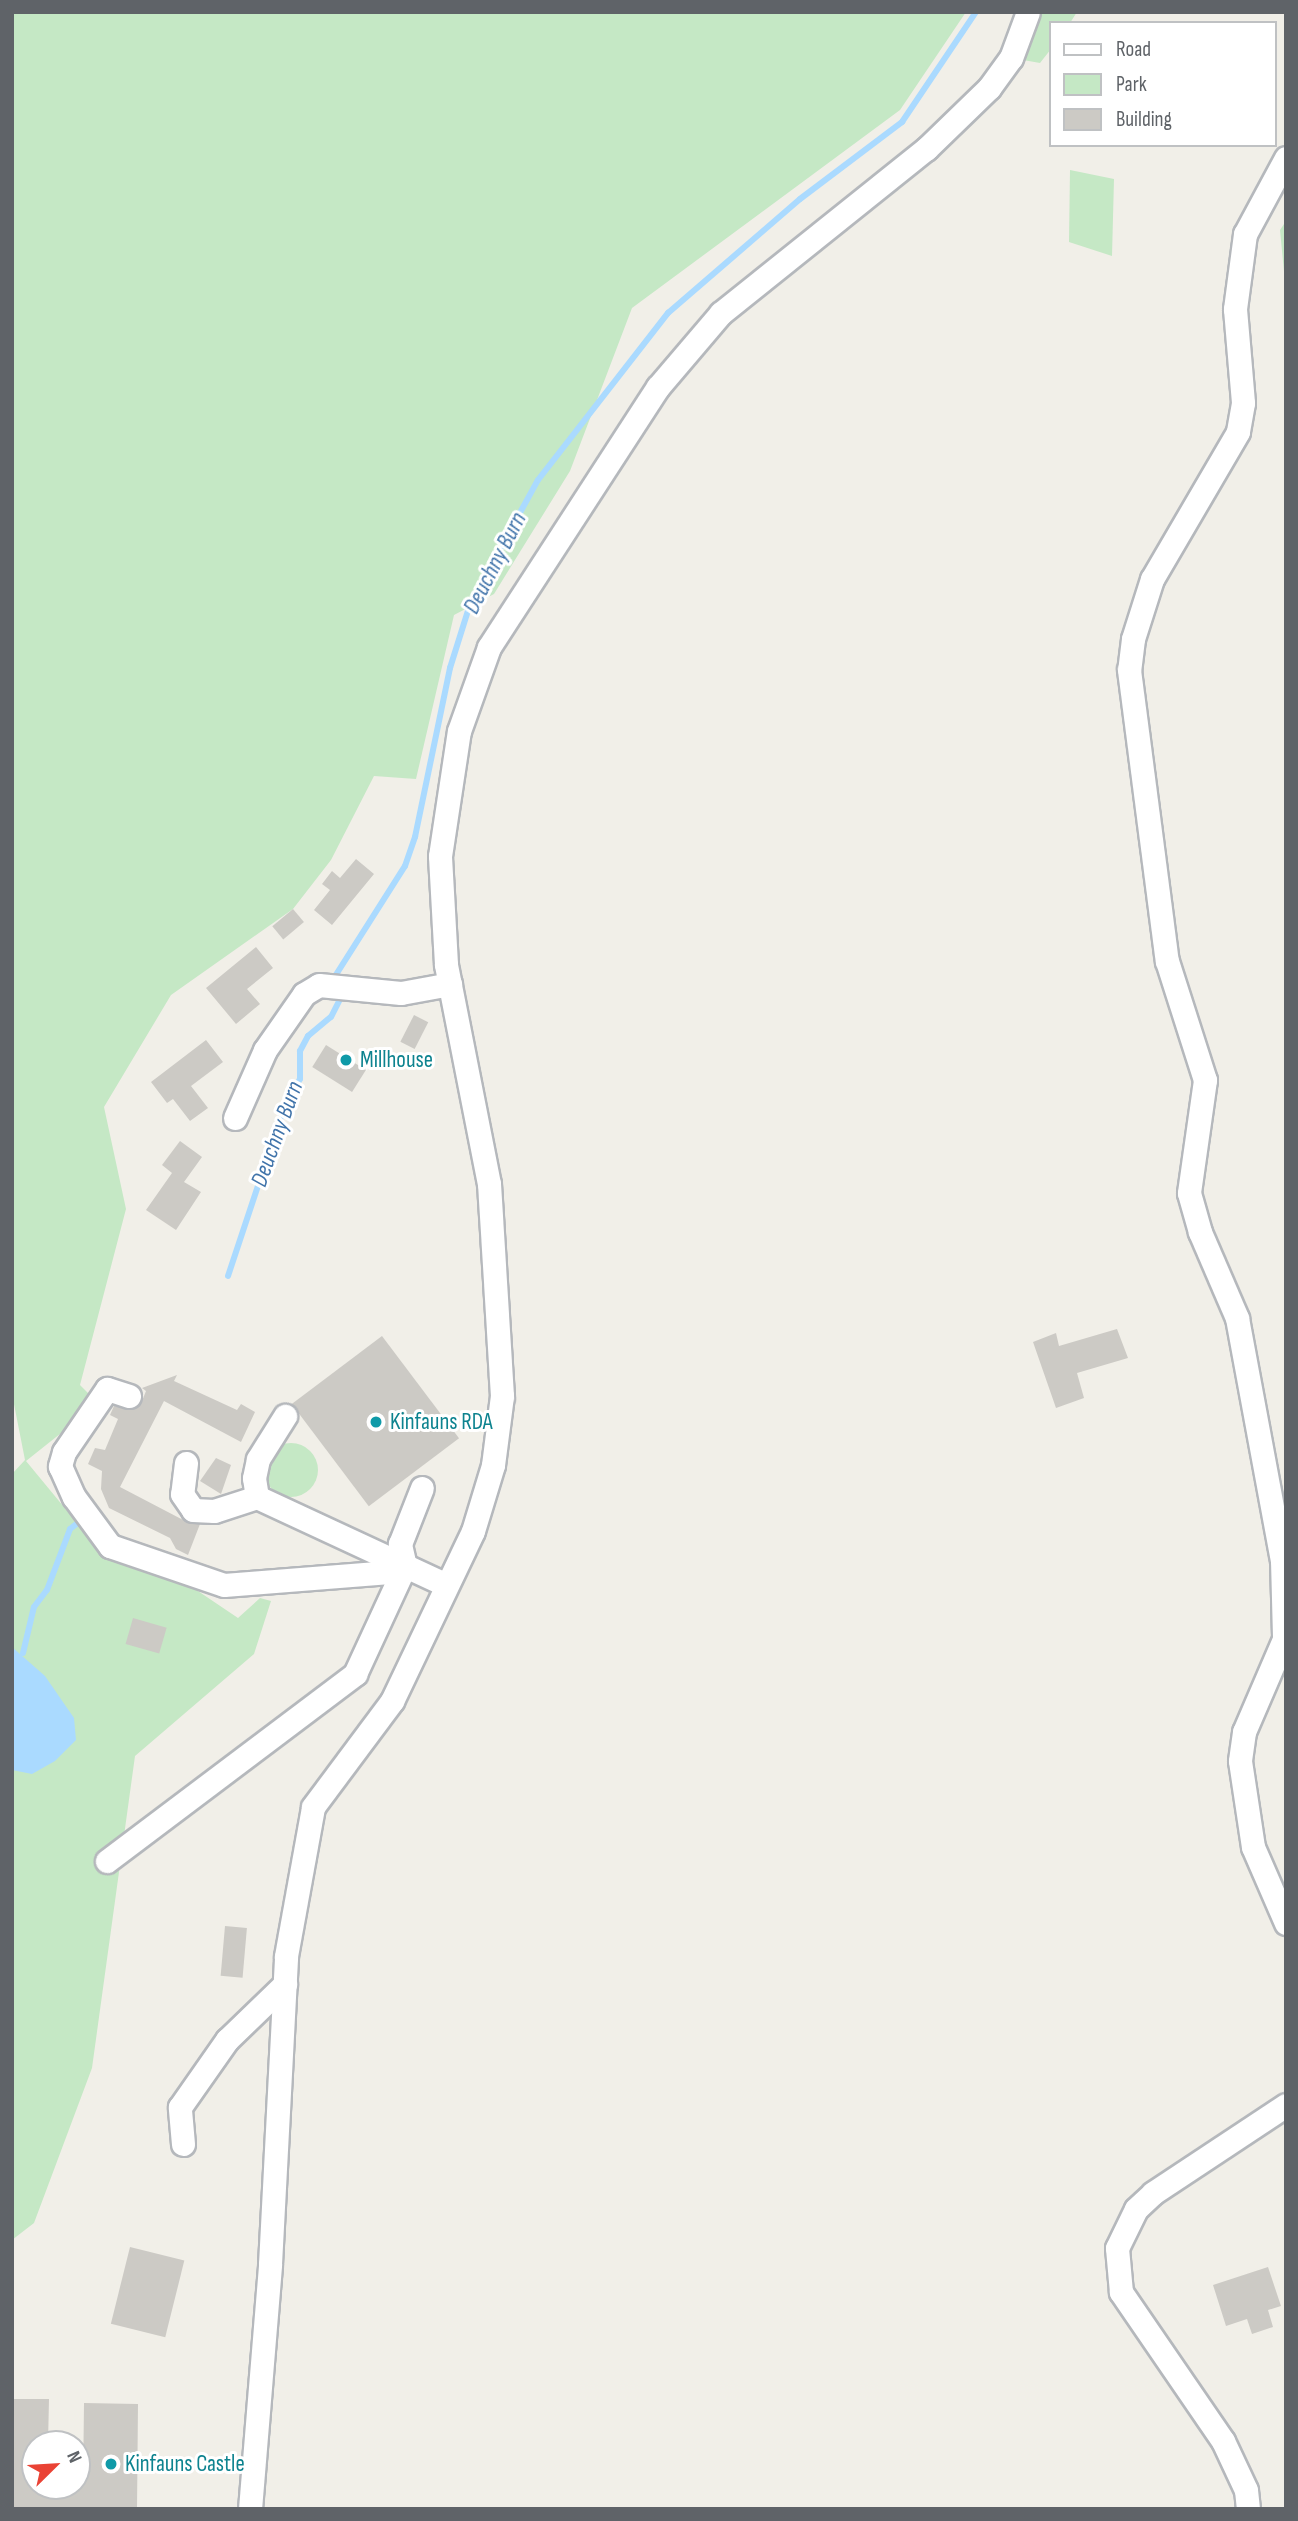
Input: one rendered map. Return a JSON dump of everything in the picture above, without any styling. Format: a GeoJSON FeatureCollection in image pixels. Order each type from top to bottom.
{"type":"FeatureCollection","features":[{"type":"Feature","properties":{"kind":"street"},"geometry":{"type":"LineString","coordinates":[[250,2509],[270,2264],[285,1984],[313,1807],[392,1702],[473,1531],[493,1465],[502,1396],[489,1184],[450,984],[440,856],[459,731],[489,647],[658,387],[720,313],[926,149],[989,88],[1010,58],[1028,12]]}},
{"type":"Feature","properties":{"kind":"street"},"geometry":{"type":"LineString","coordinates":[[1286,158],[1245,234],[1235,309],[1243,403],[1238,432],[1152,579],[1133,639],[1129,670],[1167,961],[1205,1080],[1189,1193],[1200,1232],[1237,1318],[1282,1560],[1284,1639],[1244,1732],[1240,1761],[1253,1847],[1286,1923]]}},
{"type":"Feature","properties":{"kind":"street"},"geometry":{"type":"LineString","coordinates":[[235,1118],[265,1050],[304,994],[319,985],[401,993],[450,984]]}},
{"type":"Feature","properties":{"kind":"street"},"geometry":{"type":"LineString","coordinates":[[129,1396],[107,1389],[64,1452],[60,1466],[74,1497],[110,1546],[224,1585],[389,1572],[401,1564]]}},
{"type":"Feature","properties":{"kind":"street"},"geometry":{"type":"LineString","coordinates":[[257,1497],[254,1478],[258,1459],[285,1416]]}},
{"type":"Feature","properties":{"kind":"street"},"geometry":{"type":"LineString","coordinates":[[186,1463],[182,1494],[193,1510],[215,1511],[257,1497],[447,1585]]}},
{"type":"Feature","properties":{"kind":"street"},"geometry":{"type":"LineString","coordinates":[[107,1861],[355,1674],[401,1564],[400,1544],[422,1488]]}},
{"type":"Feature","properties":{"kind":"street"},"geometry":{"type":"LineString","coordinates":[[183,2144],[180,2107],[227,2040],[285,1984]]}},
{"type":"Feature","properties":{"kind":"street"},"geometry":{"type":"LineString","coordinates":[[1248,2509],[1245,2490],[1223,2441],[1121,2292],[1117,2248],[1136,2209],[1153,2193],[1286,2105]]}},
{"type":"Feature","properties":{"kind":"green space"},"geometry":{"type":"Polygon","coordinates":[[[12,12],[966,12],[900,110],[632,308],[570,471],[494,594],[454,615],[416,779],[374,776],[331,860],[293,909],[171,995],[104,1107],[126,1209],[80,1385],[89,1394],[85,1414],[26,1461],[106,1558],[192,1587],[238,1618],[260,1598],[271,1601],[254,1654],[135,1756],[92,2068],[34,2223],[12,2240],[12,1474],[25,1460],[12,1394],[12,12]]]}},
{"type":"Feature","properties":{"kind":"green space"},"geometry":{"type":"Polygon","coordinates":[[[1023,12],[1077,12],[1071,21],[1050,21],[1050,50],[1040,63],[1011,58],[1023,12]]]}},
{"type":"Feature","properties":{"kind":"green space"},"geometry":{"type":"Polygon","coordinates":[[[1070,170],[1114,179],[1112,256],[1069,242],[1070,170]]]}},
{"type":"Feature","properties":{"kind":"green space"},"geometry":{"type":"Polygon","coordinates":[[[1286,221],[1286,292],[1280,230],[1286,221]]]}},
{"type":"Feature","properties":{"kind":"green space"},"geometry":{"type":"Polygon","coordinates":[[[291,1443],[310,1451],[318,1470],[310,1489],[291,1497],[272,1489],[264,1470],[272,1451],[291,1443]]]}},
{"type":"Feature","properties":{"kind":"water"},"geometry":{"type":"Polygon","coordinates":[[[12,1647],[45,1676],[74,1718],[76,1740],[55,1761],[32,1774],[12,1770],[12,1647]]]}},
{"type":"Feature","properties":{"kind":"building"},"geometry":{"type":"Polygon","coordinates":[[[356,859],[374,874],[332,925],[314,910],[330,890],[322,884],[332,871],[340,878],[356,859]]]}},
{"type":"Feature","properties":{"kind":"building"},"geometry":{"type":"Polygon","coordinates":[[[293,909],[304,922],[283,939],[272,926],[293,909]]]}},
{"type":"Feature","properties":{"kind":"building"},"geometry":{"type":"Polygon","coordinates":[[[256,947],[273,968],[247,989],[260,1004],[236,1024],[206,988],[256,947]]]}},
{"type":"Feature","properties":{"kind":"building"},"geometry":{"type":"Polygon","coordinates":[[[414,1015],[428,1022],[415,1049],[400,1042],[414,1015]]]}},
{"type":"Feature","properties":{"kind":"building"},"geometry":{"type":"Polygon","coordinates":[[[206,1040],[223,1062],[191,1086],[208,1108],[190,1121],[173,1099],[167,1103],[151,1082],[206,1040]]]}},
{"type":"Feature","properties":{"kind":"building"},"geometry":{"type":"Polygon","coordinates":[[[326,1045],[366,1070],[352,1092],[312,1067],[326,1045]]]}},
{"type":"Feature","properties":{"kind":"building"},"geometry":{"type":"Polygon","coordinates":[[[180,1141],[202,1157],[184,1182],[201,1192],[176,1230],[146,1210],[172,1173],[162,1165],[180,1141]]]}},
{"type":"Feature","properties":{"kind":"building"},"geometry":{"type":"Polygon","coordinates":[[[1117,1329],[1128,1358],[1077,1373],[1084,1398],[1056,1408],[1033,1342],[1056,1333],[1059,1346],[1117,1329]]]}},
{"type":"Feature","properties":{"kind":"building","name":"Kinfauns RDA"},"geometry":{"type":"Polygon","coordinates":[[[382,1336],[459,1438],[369,1506],[292,1404],[382,1336]]]}},
{"type":"Feature","properties":{"kind":"building"},"geometry":{"type":"Polygon","coordinates":[[[177,1375],[174,1381],[237,1410],[241,1404],[255,1412],[241,1442],[164,1401],[120,1487],[187,1522],[200,1524],[188,1555],[176,1549],[170,1538],[109,1508],[101,1489],[102,1471],[88,1464],[95,1448],[105,1450],[118,1419],[110,1415],[114,1406],[133,1409],[142,1401],[146,1391],[142,1388],[177,1375]]]}},
{"type":"Feature","properties":{"kind":"building"},"geometry":{"type":"Polygon","coordinates":[[[216,1458],[231,1465],[221,1494],[200,1481],[216,1458]]]}},
{"type":"Feature","properties":{"kind":"building"},"geometry":{"type":"Polygon","coordinates":[[[133,1618],[167,1628],[159,1654],[126,1644],[133,1618]]]}},
{"type":"Feature","properties":{"kind":"building"},"geometry":{"type":"Polygon","coordinates":[[[225,1926],[247,1928],[243,1978],[221,1976],[225,1926]]]}},
{"type":"Feature","properties":{"kind":"building"},"geometry":{"type":"Polygon","coordinates":[[[130,2247],[184,2261],[165,2337],[111,2324],[130,2247]]]}},
{"type":"Feature","properties":{"kind":"building"},"geometry":{"type":"Polygon","coordinates":[[[1268,2267],[1281,2306],[1268,2310],[1273,2327],[1252,2334],[1247,2319],[1226,2326],[1213,2285],[1268,2267]]]}},
{"type":"Feature","properties":{"kind":"building","name":"Kinfauns Castle"},"geometry":{"type":"Polygon","coordinates":[[[12,2399],[49,2399],[48,2430],[21,2430],[21,2500],[91,2500],[91,2430],[84,2430],[84,2403],[138,2404],[137,2509],[12,2509],[12,2399]]]}},
{"type":"Feature","properties":{"kind":"waterway","name":"Deuchny Burn"},"geometry":{"type":"LineString","coordinates":[[332,981],[405,866],[415,837],[450,668],[470,604],[538,480],[668,313],[800,199],[902,122],[976,12]]}},
{"type":"Feature","properties":{"kind":"waterway","name":"Deuchny Burn"},"geometry":{"type":"LineString","coordinates":[[228,1276],[282,1114],[300,1079],[300,1051],[308,1036],[331,1017],[340,999],[336,991]]}},
{"type":"Feature","properties":{"kind":"waterway"},"geometry":{"type":"LineString","coordinates":[[23,1653],[34,1607],[47,1590],[70,1529],[83,1519]]}},
{"type":"Feature","properties":{"kind":"place","name":"Millhouse"},"geometry":{"type":"Point","coordinates":[346,1060]}},
{"type":"Feature","properties":{"kind":"place","name":"Kinfauns RDA"},"geometry":{"type":"Point","coordinates":[376,1422]}},
{"type":"Feature","properties":{"kind":"place","name":"Kinfauns Castle"},"geometry":{"type":"Point","coordinates":[111,2464]}}]}
